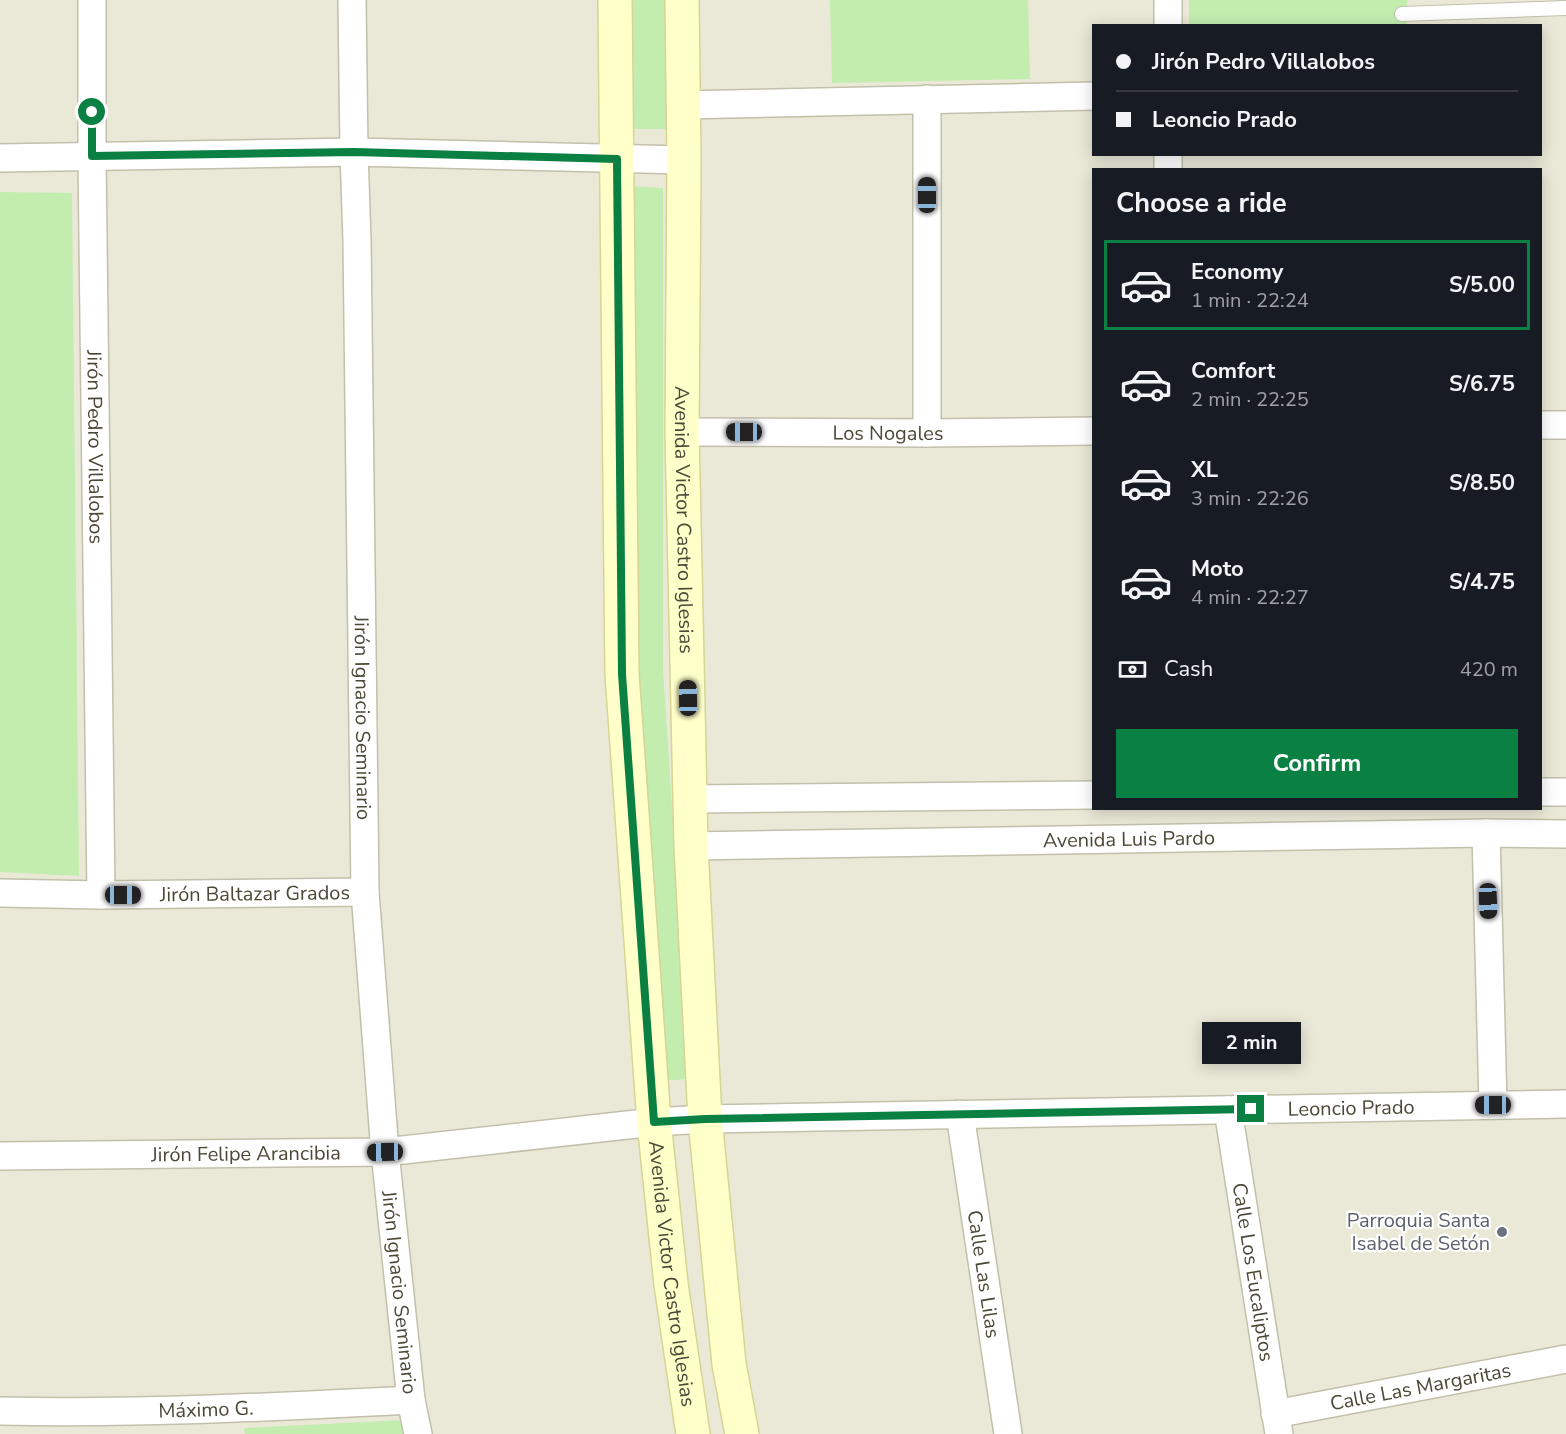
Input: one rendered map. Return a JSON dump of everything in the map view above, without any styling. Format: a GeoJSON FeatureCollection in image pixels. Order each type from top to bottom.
{"type":"FeatureCollection","features":[{"type":"Feature","properties":{"kind":"street","name":"Jirón Pedro Villalobos"},"geometry":{"type":"LineString","coordinates":[[92,0],[101,895]]}},
{"type":"Feature","properties":{"kind":"street","name":"Jirón Ignacio Seminario"},"geometry":{"type":"LineString","coordinates":[[352,0],[365,892],[385,1152],[411,1400],[418,1434]]}},
{"type":"Feature","properties":{"kind":"street","name":"Avenida Victor Castro Iglesias"},"geometry":{"type":"LineString","coordinates":[[615,0],[622,674],[654,1122],[671,1284],[693,1434]]}},
{"type":"Feature","properties":{"kind":"street","name":"Avenida Victor Castro Iglesias"},"geometry":{"type":"LineString","coordinates":[[682,0],[684,160],[682,432],[690,799],[705,1119],[729,1364],[742,1434]]}},
{"type":"Feature","properties":{"kind":"street"},"geometry":{"type":"LineString","coordinates":[[1168,0],[1168,24]]}},
{"type":"Feature","properties":{"kind":"street"},"geometry":{"type":"LineString","coordinates":[[683,105],[1092,96]]}},
{"type":"Feature","properties":{"kind":"street"},"geometry":{"type":"LineString","coordinates":[[927,99],[927,433]]}},
{"type":"Feature","properties":{"kind":"street"},"geometry":{"type":"LineString","coordinates":[[0,158],[354,152],[684,160]]}},
{"type":"Feature","properties":{"kind":"street"},"geometry":{"type":"LineString","coordinates":[[1542,425],[1566,425]]}},
{"type":"Feature","properties":{"kind":"street","name":"Los Nogales"},"geometry":{"type":"LineString","coordinates":[[682,432],[1092,431]]}},
{"type":"Feature","properties":{"kind":"street"},"geometry":{"type":"LineString","coordinates":[[1542,792],[1566,792]]}},
{"type":"Feature","properties":{"kind":"street"},"geometry":{"type":"LineString","coordinates":[[690,799],[1092,795]]}},
{"type":"Feature","properties":{"kind":"street"},"geometry":{"type":"LineString","coordinates":[[1486,832],[1493,1105]]}},
{"type":"Feature","properties":{"kind":"street","name":"Avenida Luis Pardo"},"geometry":{"type":"LineString","coordinates":[[692,846],[1486,832],[1566,834]]}},
{"type":"Feature","properties":{"kind":"street","name":"Jirón Baltazar Grados"},"geometry":{"type":"LineString","coordinates":[[0,893],[101,895],[365,892]]}},
{"type":"Feature","properties":{"kind":"street","name":"Leoncio Prado"},"geometry":{"type":"LineString","coordinates":[[705,1119],[1566,1104]]}},
{"type":"Feature","properties":{"kind":"street","name":"Calle Los Eucaliptos"},"geometry":{"type":"LineString","coordinates":[[1228,1110],[1277,1424]]}},
{"type":"Feature","properties":{"kind":"street","name":"Calle Las Lilas"},"geometry":{"type":"LineString","coordinates":[[960,1114],[1008,1434]]}},
{"type":"Feature","properties":{"kind":"street","name":"Jirón Felipe Arancibia"},"geometry":{"type":"LineString","coordinates":[[0,1155],[385,1152],[654,1122],[705,1119]]}},
{"type":"Feature","properties":{"kind":"street","name":"Calle Las Margaritas"},"geometry":{"type":"LineString","coordinates":[[1277,1424],[1566,1359]]}},
{"type":"Feature","properties":{"kind":"street","name":"Máximo G."},"geometry":{"type":"LineString","coordinates":[[0,1411],[74,1413],[210,1410],[411,1400]]}},
{"type":"Feature","properties":{"kind":"lane"},"geometry":{"type":"LineString","coordinates":[[1402,14],[1566,8]]}},
{"type":"Feature","properties":{"kind":"shaded area"},"geometry":{"type":"Polygon","coordinates":[[[0,0],[1566,0],[1566,1434],[0,1434],[0,0]]]}},
{"type":"Feature","properties":{"kind":"green space"},"geometry":{"type":"Polygon","coordinates":[[[632,0],[666,0],[668,129],[634,129],[632,0]]]}},
{"type":"Feature","properties":{"kind":"green space"},"geometry":{"type":"Polygon","coordinates":[[[830,0],[1028,0],[1030,79],[832,83],[830,0]]]}},
{"type":"Feature","properties":{"kind":"green space"},"geometry":{"type":"Polygon","coordinates":[[[1189,0],[1407,0],[1407,24],[1189,24],[1189,0]]]}},
{"type":"Feature","properties":{"kind":"green space"},"geometry":{"type":"Polygon","coordinates":[[[631,186],[663,188],[663,669],[690,1079],[658,1081],[636,659],[631,186]]]}},
{"type":"Feature","properties":{"kind":"green space"},"geometry":{"type":"Polygon","coordinates":[[[0,192],[72,193],[79,876],[0,872],[0,192]]]}},
{"type":"Feature","properties":{"kind":"green space"},"geometry":{"type":"Polygon","coordinates":[[[405,1420],[407,1434],[245,1434],[244,1428],[405,1420]]]}},
{"type":"Feature","properties":{"kind":"place","name":"Parroquia Santa Isabel de Setón"},"geometry":{"type":"Point","coordinates":[1502,1232]}},
{"type":"Feature","properties":{"kind":"route"},"geometry":{"type":"LineString","coordinates":[[92,112],[92,156],[354,152],[617,159],[622,674],[654,1122],[705,1119],[1251,1109]]}}]}
